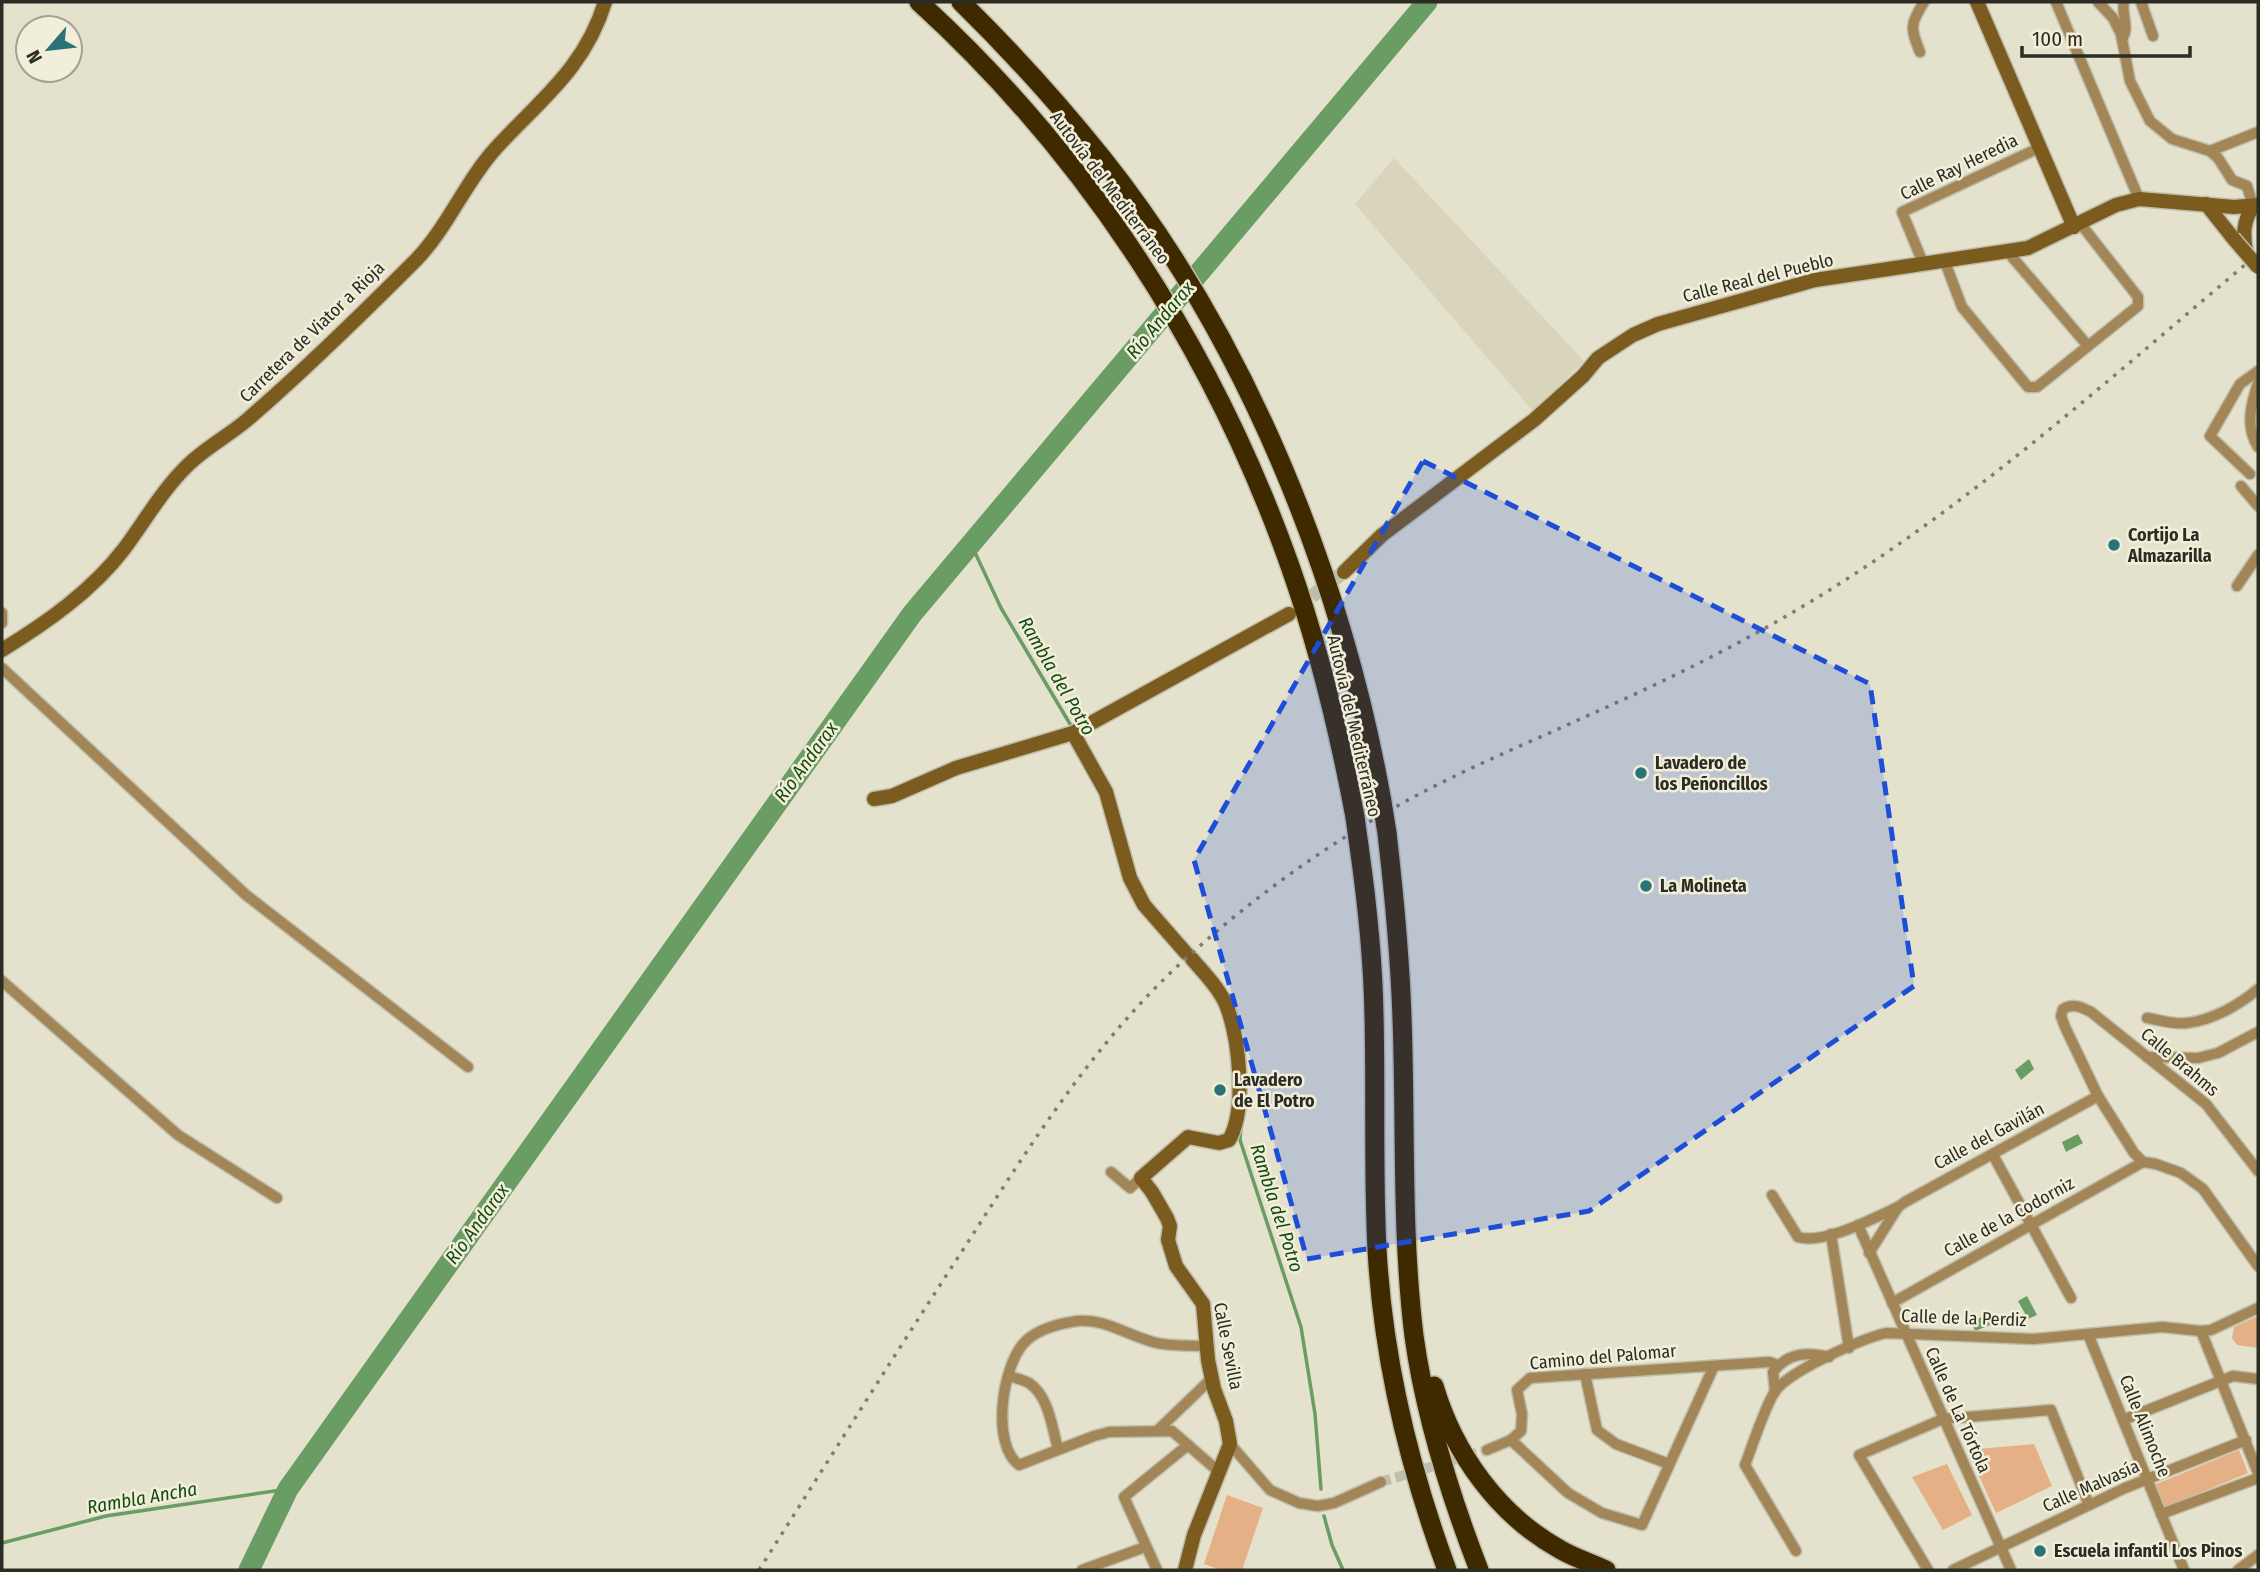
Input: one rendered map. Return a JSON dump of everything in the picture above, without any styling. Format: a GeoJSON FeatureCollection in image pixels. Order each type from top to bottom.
{"type":"FeatureCollection","features":[{"type":"Feature","properties":{"kind":"highway","name":"Autovía del Mediterráneo"},"geometry":{"type":"LineString","coordinates":[[919,2],[973,52],[1006,88],[1082,180],[1159,289],[1187,337],[1241,444],[1270,514],[1304,609],[1326,681],[1355,817],[1367,906],[1374,1003],[1375,1207],[1383,1311],[1397,1397],[1415,1478],[1447,1570]]}},
{"type":"Feature","properties":{"kind":"highway","name":"Autovía del Mediterráneo"},"geometry":{"type":"LineString","coordinates":[[961,2],[1037,82],[1104,160],[1170,254],[1212,324],[1262,420],[1298,504],[1336,612],[1368,725],[1387,833],[1402,1018],[1402,1153],[1415,1339],[1439,1453],[1479,1570]]}},
{"type":"Feature","properties":{"kind":"highway"},"geometry":{"type":"LineString","coordinates":[[1415,1339],[1428,1364],[1447,1420],[1474,1471],[1494,1496],[1524,1525],[1560,1549],[1606,1570]]}},
{"type":"Feature","properties":{"kind":"street","name":"Carretera de Viator a Rioja"},"geometry":{"type":"LineString","coordinates":[[2,650],[51,617],[88,587],[122,551],[163,493],[189,463],[246,422],[418,258],[494,150],[545,100],[576,63],[594,33],[605,2]]}},
{"type":"Feature","properties":{"kind":"street"},"geometry":{"type":"LineString","coordinates":[[1920,52],[1912,33],[1912,24],[1924,2]]}},
{"type":"Feature","properties":{"kind":"street"},"geometry":{"type":"LineString","coordinates":[[1945,262],[1962,307],[2028,387],[2037,387],[2138,306],[2138,297],[2077,225],[2040,147],[1978,2]]}},
{"type":"Feature","properties":{"kind":"street"},"geometry":{"type":"LineString","coordinates":[[2056,2],[2139,199]]}},
{"type":"Feature","properties":{"kind":"street"},"geometry":{"type":"LineString","coordinates":[[2098,2],[2113,18],[2122,39],[2130,81],[2150,121],[2172,139],[2210,150],[2258,132]]}},
{"type":"Feature","properties":{"kind":"street"},"geometry":{"type":"LineString","coordinates":[[2122,39],[2127,27],[2123,16],[2124,2]]}},
{"type":"Feature","properties":{"kind":"street"},"geometry":{"type":"LineString","coordinates":[[2141,2],[2153,36]]}},
{"type":"Feature","properties":{"kind":"street","name":"Calle Ray Heredia"},"geometry":{"type":"LineString","coordinates":[[1923,263],[1902,212],[2040,147]]}},
{"type":"Feature","properties":{"kind":"street"},"geometry":{"type":"LineString","coordinates":[[2210,150],[2232,180],[2247,186],[2255,206],[2245,219],[2240,245]]}},
{"type":"Feature","properties":{"kind":"street","name":"Calle Real del Pueblo"},"geometry":{"type":"LineString","coordinates":[[1344,572],[1382,535],[1526,426],[1583,376],[1598,358],[1633,335],[1658,324],[1815,280],[2028,248],[2116,205],[2139,199],[2234,207],[2255,206]]}},
{"type":"Feature","properties":{"kind":"street"},"geometry":{"type":"LineString","coordinates":[[2206,204],[2258,267]]}},
{"type":"Feature","properties":{"kind":"street"},"geometry":{"type":"LineString","coordinates":[[2234,207],[2228,214],[2240,245]]}},
{"type":"Feature","properties":{"kind":"street"},"geometry":{"type":"LineString","coordinates":[[2007,251],[2088,346]]}},
{"type":"Feature","properties":{"kind":"street"},"geometry":{"type":"LineString","coordinates":[[2250,474],[2210,436],[2240,384],[2258,371]]}},
{"type":"Feature","properties":{"kind":"street"},"geometry":{"type":"LineString","coordinates":[[2258,383],[2249,423],[2251,436],[2258,447]]}},
{"type":"Feature","properties":{"kind":"street"},"geometry":{"type":"LineString","coordinates":[[2241,486],[2258,506]]}},
{"type":"Feature","properties":{"kind":"street"},"geometry":{"type":"LineString","coordinates":[[2237,586],[2258,555]]}},
{"type":"Feature","properties":{"kind":"street"},"geometry":{"type":"LineString","coordinates":[[2,613],[2,623]]}},
{"type":"Feature","properties":{"kind":"street"},"geometry":{"type":"LineString","coordinates":[[874,799],[892,796],[956,768],[1073,733],[1289,614]]}},
{"type":"Feature","properties":{"kind":"street"},"geometry":{"type":"LineString","coordinates":[[2,668],[256,903],[468,1067]]}},
{"type":"Feature","properties":{"kind":"street"},"geometry":{"type":"LineString","coordinates":[[1073,733],[1106,792],[1130,878],[1144,905],[1211,982],[1227,1007],[1240,1070],[1236,1127],[1229,1140],[1219,1143],[1188,1137],[1130,1188],[1111,1172]]}},
{"type":"Feature","properties":{"kind":"street"},"geometry":{"type":"LineString","coordinates":[[2,981],[178,1135],[277,1198]]}},
{"type":"Feature","properties":{"kind":"street"},"geometry":{"type":"LineString","coordinates":[[2147,1018],[2185,1024],[2197,1021],[2243,1002],[2258,989]]}},
{"type":"Feature","properties":{"kind":"street","name":"Calle Brahms"},"geometry":{"type":"LineString","coordinates":[[2098,1096],[2061,1016],[2063,1009],[2068,1006],[2077,1005],[2091,1012],[2206,1104],[2258,1171]]}},
{"type":"Feature","properties":{"kind":"street"},"geometry":{"type":"LineString","coordinates":[[2147,1056],[2198,1058],[2218,1053],[2255,1034],[2258,1049]]}},
{"type":"Feature","properties":{"kind":"street"},"geometry":{"type":"LineString","coordinates":[[2098,1096],[2134,1153],[2143,1162],[2182,1173],[2203,1189],[2258,1266]]}},
{"type":"Feature","properties":{"kind":"street","name":"Calle del Gavilán"},"geometry":{"type":"LineString","coordinates":[[1772,1195],[1798,1237],[1805,1239],[1831,1234],[1898,1207],[2098,1096]]}},
{"type":"Feature","properties":{"kind":"street"},"geometry":{"type":"LineString","coordinates":[[1993,1155],[2071,1298]]}},
{"type":"Feature","properties":{"kind":"street","name":"Calle de la Codorniz"},"geometry":{"type":"LineString","coordinates":[[1892,1303],[2143,1162]]}},
{"type":"Feature","properties":{"kind":"street","name":"Calle Sevilla"},"geometry":{"type":"LineString","coordinates":[[1141,1178],[1167,1218],[1170,1226],[1168,1240],[1176,1266],[1203,1304],[1212,1378],[1226,1421],[1230,1444]]}},
{"type":"Feature","properties":{"kind":"street","name":"Calle del Gavilán"},"geometry":{"type":"LineString","coordinates":[[1869,1252],[1898,1207]]}},
{"type":"Feature","properties":{"kind":"street","name":"Calle de La Tórtola"},"geometry":{"type":"LineString","coordinates":[[1858,1225],[2011,1570]]}},
{"type":"Feature","properties":{"kind":"street"},"geometry":{"type":"LineString","coordinates":[[1831,1234],[1849,1348]]}},
{"type":"Feature","properties":{"kind":"street","name":"Calle de la Perdiz"},"geometry":{"type":"LineString","coordinates":[[1775,1392],[1787,1380],[1873,1336],[1905,1332],[2034,1339],[2162,1327],[2201,1331],[2211,1330],[2258,1308]]}},
{"type":"Feature","properties":{"kind":"street"},"geometry":{"type":"LineString","coordinates":[[1207,1346],[1155,1343],[1088,1319],[1043,1330],[1023,1344],[1014,1357],[1008,1376],[1002,1396],[1007,1449],[1012,1459],[1020,1465],[1110,1432],[1172,1431],[1219,1472]]}},
{"type":"Feature","properties":{"kind":"street"},"geometry":{"type":"LineString","coordinates":[[2161,1514],[2258,1475],[2201,1331]]}},
{"type":"Feature","properties":{"kind":"street","name":"Calle Alimoche"},"geometry":{"type":"LineString","coordinates":[[2088,1334],[2183,1570]]}},
{"type":"Feature","properties":{"kind":"street","name":"Camino del Palomar"},"geometry":{"type":"LineString","coordinates":[[1511,1440],[1521,1431],[1522,1414],[1517,1390],[1530,1378],[1769,1362],[1778,1365],[1808,1352],[1829,1357]]}},
{"type":"Feature","properties":{"kind":"street"},"geometry":{"type":"LineString","coordinates":[[1778,1365],[1773,1372],[1775,1392],[1745,1465],[1796,1552]]}},
{"type":"Feature","properties":{"kind":"street"},"geometry":{"type":"LineString","coordinates":[[1486,1450],[1511,1440],[1568,1493],[1602,1513],[1642,1525],[1714,1366]]}},
{"type":"Feature","properties":{"kind":"street"},"geometry":{"type":"LineString","coordinates":[[1585,1374],[1597,1430],[1616,1444],[1670,1464]]}},
{"type":"Feature","properties":{"kind":"street"},"geometry":{"type":"LineString","coordinates":[[1008,1376],[1029,1383],[1045,1402],[1058,1449]]}},
{"type":"Feature","properties":{"kind":"street"},"geometry":{"type":"LineString","coordinates":[[2123,1420],[2233,1376],[2258,1379]]}},
{"type":"Feature","properties":{"kind":"street"},"geometry":{"type":"LineString","coordinates":[[1157,1431],[1212,1378]]}},
{"type":"Feature","properties":{"kind":"street"},"geometry":{"type":"LineString","coordinates":[[1928,1570],[1859,1455],[1943,1419],[2051,1410],[2089,1505]]}},
{"type":"Feature","properties":{"kind":"street","name":"Calle Malvasía"},"geometry":{"type":"LineString","coordinates":[[1953,1570],[2147,1479],[2246,1440]]}},
{"type":"Feature","properties":{"kind":"street"},"geometry":{"type":"LineString","coordinates":[[1185,1570],[1194,1535],[1230,1444],[1270,1490],[1299,1503],[1318,1506],[1334,1503],[1381,1482]]}},
{"type":"Feature","properties":{"kind":"street"},"geometry":{"type":"LineString","coordinates":[[1157,1570],[1124,1497],[1188,1445]]}},
{"type":"Feature","properties":{"kind":"street"},"geometry":{"type":"LineString","coordinates":[[1082,1570],[1145,1547]]}},
{"type":"Feature","properties":{"kind":"street"},"geometry":{"type":"LineString","coordinates":[[2238,1570],[2258,1555]]}},
{"type":"Feature","properties":{"kind":"highlighted area"},"geometry":{"type":"Polygon","coordinates":[[[1423,461],[1870,684],[1914,986],[1589,1211],[1307,1259],[1194,860],[1423,461]]]}},
{"type":"Feature","properties":{"kind":"shaded area"},"geometry":{"type":"Polygon","coordinates":[[[1394,158],[1584,361],[1533,411],[1355,204],[1394,158]]]}},
{"type":"Feature","properties":{"kind":"shaded area"},"geometry":{"type":"Polygon","coordinates":[[[2029,1059],[2034,1069],[2021,1080],[2015,1070],[2029,1059]]]}},
{"type":"Feature","properties":{"kind":"shaded area"},"geometry":{"type":"Polygon","coordinates":[[[2078,1134],[2083,1143],[2066,1152],[2062,1142],[2078,1134]]]}},
{"type":"Feature","properties":{"kind":"shaded area"},"geometry":{"type":"Polygon","coordinates":[[[2027,1296],[2037,1315],[2028,1319],[2018,1301],[2027,1296]]]}},
{"type":"Feature","properties":{"kind":"shaded area"},"geometry":{"type":"Polygon","coordinates":[[[1990,1314],[1993,1324],[1975,1331],[1971,1321],[1990,1314]]]}},
{"type":"Feature","properties":{"kind":"shaded area"},"geometry":{"type":"Polygon","coordinates":[[[2258,1316],[2258,1348],[2237,1345],[2232,1338],[2234,1327],[2258,1316]]]}},
{"type":"Feature","properties":{"kind":"shaded area"},"geometry":{"type":"Polygon","coordinates":[[[2034,1444],[2052,1486],[1996,1513],[1967,1450],[2034,1444]]]}},
{"type":"Feature","properties":{"kind":"shaded area"},"geometry":{"type":"Polygon","coordinates":[[[2239,1450],[2248,1473],[2163,1508],[2154,1485],[2239,1450]]]}},
{"type":"Feature","properties":{"kind":"shaded area"},"geometry":{"type":"Polygon","coordinates":[[[1947,1464],[1972,1515],[1943,1530],[1912,1477],[1947,1464]]]}},
{"type":"Feature","properties":{"kind":"shaded area"},"geometry":{"type":"Polygon","coordinates":[[[1227,1495],[1263,1508],[1242,1570],[1221,1570],[1204,1564],[1227,1495]]]}},
{"type":"Feature","properties":{"kind":"waterway","name":"Río Andarax"},"geometry":{"type":"LineString","coordinates":[[249,1570],[288,1489],[912,614],[1427,2]]}},
{"type":"Feature","properties":{"kind":"waterway","name":"Rambla del Potro"},"geometry":{"type":"LineString","coordinates":[[971,544],[1001,608],[1073,729]]}},
{"type":"Feature","properties":{"kind":"waterway","name":"Rambla del Potro"},"geometry":{"type":"LineString","coordinates":[[1241,1126],[1240,1140],[1301,1327],[1315,1414],[1321,1489]]}},
{"type":"Feature","properties":{"kind":"waterway","name":"Rambla Ancha"},"geometry":{"type":"LineString","coordinates":[[2,1543],[106,1516],[288,1489]]}},
{"type":"Feature","properties":{"kind":"waterway","name":"Rambla del Potro"},"geometry":{"type":"LineString","coordinates":[[1324,1516],[1343,1570]]}},
{"type":"Feature","properties":{"kind":"tunnel"},"geometry":{"type":"LineString","coordinates":[[1295,609],[1344,572]]}},
{"type":"Feature","properties":{"kind":"tunnel"},"geometry":{"type":"LineString","coordinates":[[1381,1482],[1487,1450]]}},
{"type":"Feature","properties":{"kind":"railway"},"geometry":{"type":"LineString","coordinates":[[759,1570],[915,1324],[1070,1089],[1128,1017],[1193,952],[1297,869],[1381,815],[1453,777],[1698,664],[1805,605],[1866,567],[1982,483],[2094,393],[2258,254]]}},
{"type":"Feature","properties":{"kind":"place","name":"Cortijo La Almazarilla"},"geometry":{"type":"Point","coordinates":[2114,545]}},
{"type":"Feature","properties":{"kind":"place","name":"Lavadero de los Peñoncillos"},"geometry":{"type":"Point","coordinates":[1641,773]}},
{"type":"Feature","properties":{"kind":"place","name":"La Molineta"},"geometry":{"type":"Point","coordinates":[1646,886]}},
{"type":"Feature","properties":{"kind":"place","name":"Lavadero de El Potro"},"geometry":{"type":"Point","coordinates":[1220,1090]}},
{"type":"Feature","properties":{"kind":"place","name":"Escuela infantil Los Pinos"},"geometry":{"type":"Point","coordinates":[2040,1551]}}]}
